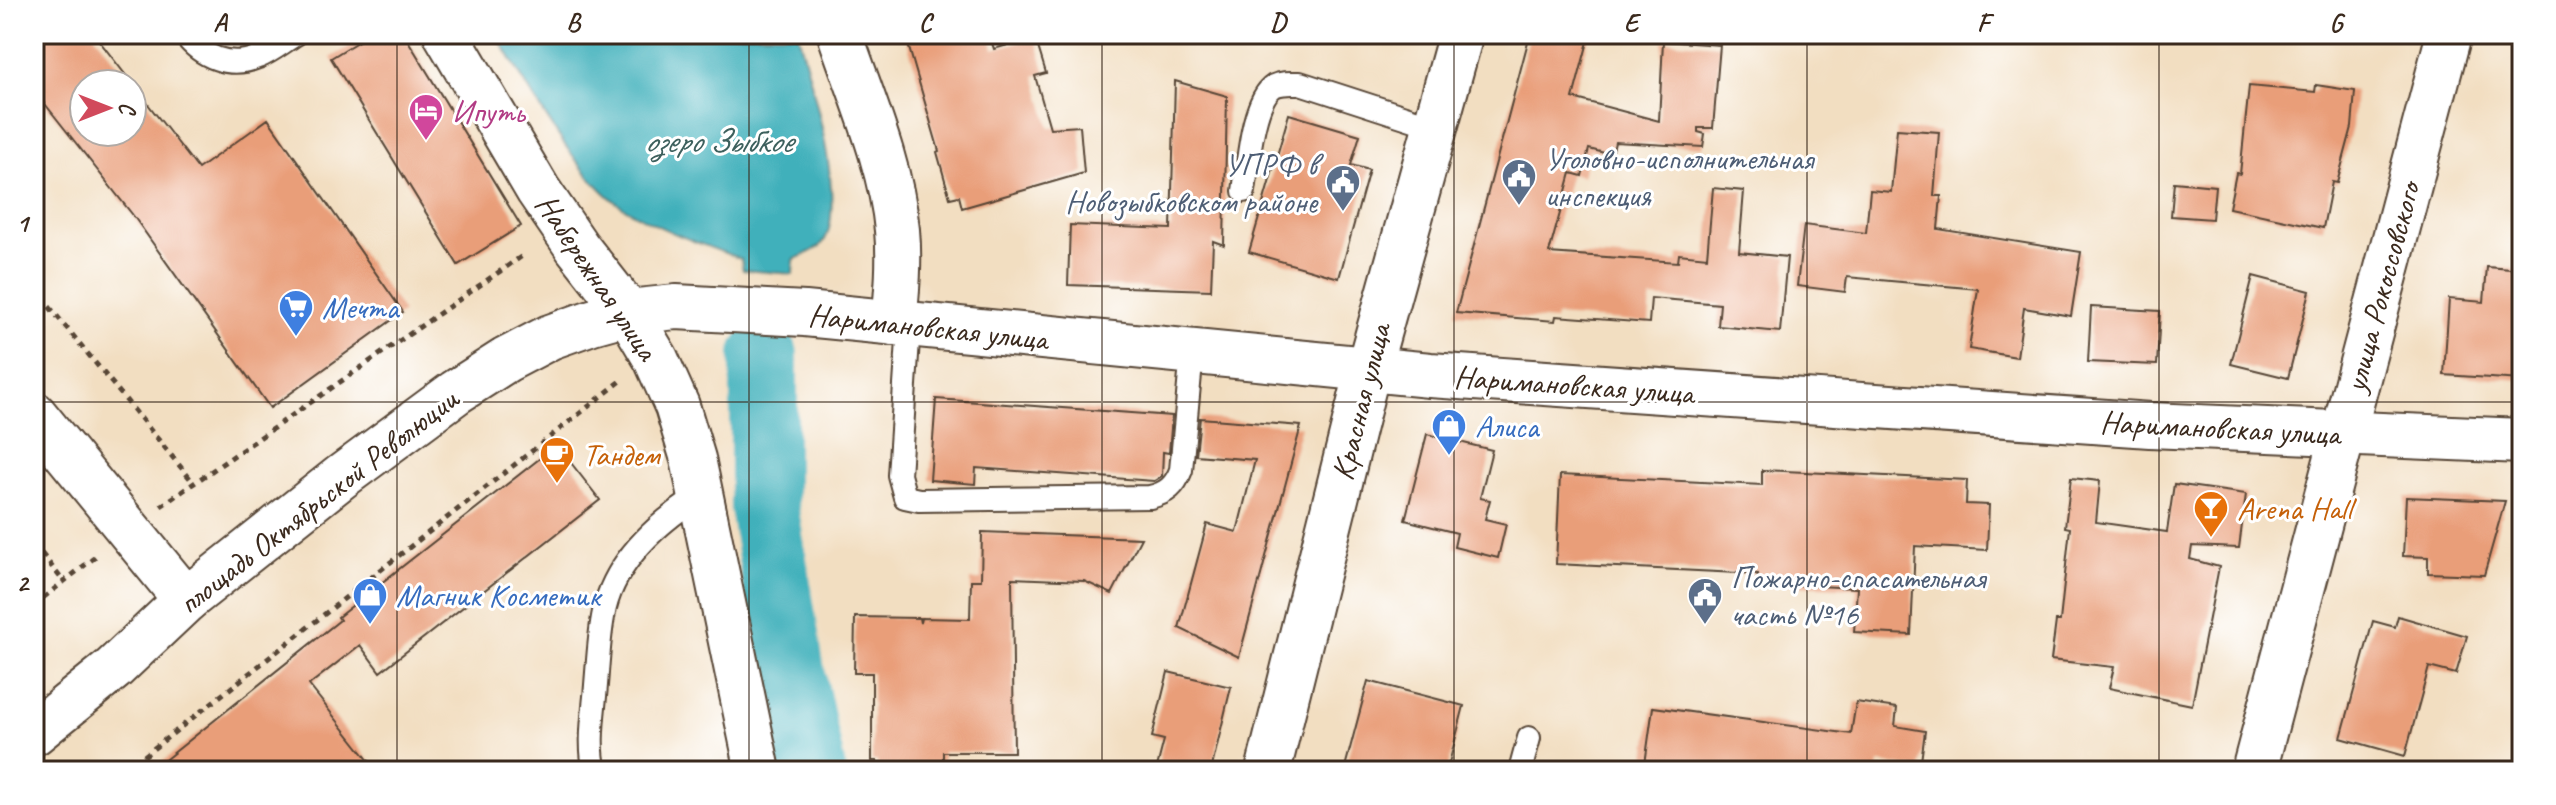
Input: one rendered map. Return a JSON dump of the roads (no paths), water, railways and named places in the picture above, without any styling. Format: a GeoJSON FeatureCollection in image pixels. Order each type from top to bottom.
{"type":"FeatureCollection","features":[{"type":"Feature","properties":{"kind":"main road","name":"Набережная улица"},"geometry":{"type":"LineString","coordinates":[[446,34],[538,190],[628,312],[656,359],[677,406],[701,495],[758,771]]}},
{"type":"Feature","properties":{"kind":"main road"},"geometry":{"type":"LineString","coordinates":[[840,34],[889,183],[897,228],[902,324]]}},
{"type":"Feature","properties":{"kind":"main road","name":"Красная улица"},"geometry":{"type":"LineString","coordinates":[[1268,771],[1368,370],[1461,34]]}},
{"type":"Feature","properties":{"kind":"main road","name":"улица Рокоссовского"},"geometry":{"type":"LineString","coordinates":[[2254,771],[2449,34]]}},
{"type":"Feature","properties":{"kind":"main road","name":"Наримановская улица"},"geometry":{"type":"LineString","coordinates":[[628,312],[715,307],[1368,370],[2150,425],[2522,441]]}},
{"type":"Feature","properties":{"kind":"main road","name":"площадь Октябрьской Революции"},"geometry":{"type":"LineString","coordinates":[[34,733],[113,669],[186,600],[341,477],[456,392],[550,337],[628,312]]}},
{"type":"Feature","properties":{"kind":"main road"},"geometry":{"type":"LineString","coordinates":[[34,414],[186,600]]}},
{"type":"Feature","properties":{"kind":"lane"},"geometry":{"type":"LineString","coordinates":[[184,34],[192,45],[211,57],[235,62],[257,58],[296,34]]}},
{"type":"Feature","properties":{"kind":"lane"},"geometry":{"type":"LineString","coordinates":[[1244,191],[1256,120],[1263,100],[1272,87],[1284,83],[1300,83],[1436,127]]}},
{"type":"Feature","properties":{"kind":"lane"},"geometry":{"type":"LineString","coordinates":[[902,324],[899,475],[905,497],[919,500],[1150,497],[1164,493],[1176,482],[1181,470],[1192,353]]}},
{"type":"Feature","properties":{"kind":"lane"},"geometry":{"type":"LineString","coordinates":[[595,771],[592,731],[603,616],[610,589],[621,568],[656,527],[701,495]]}},
{"type":"Feature","properties":{"kind":"lane"},"geometry":{"type":"LineString","coordinates":[[1520,771],[1529,738]]}},
{"type":"Feature","properties":{"kind":"water","name":"озеро Зыбкое"},"geometry":{"type":"Polygon","coordinates":[[[496,34],[798,34],[818,110],[830,175],[832,204],[829,228],[821,245],[794,260],[793,274],[743,270],[741,259],[666,230],[623,207],[605,193],[570,152],[496,34]]]}},
{"type":"Feature","properties":{"kind":"waterway"},"geometry":{"type":"LineString","coordinates":[[764,355],[764,506],[790,667],[812,771]]}},
{"type":"Feature","properties":{"kind":"place","name":"Ипуть"},"geometry":{"type":"Point","coordinates":[426,142]}},
{"type":"Feature","properties":{"kind":"place","name":"Уголовно-исполнительная инспекция"},"geometry":{"type":"Point","coordinates":[1519,207]}},
{"type":"Feature","properties":{"kind":"place","name":"УПРФ в Новозыбковском районе"},"geometry":{"type":"Point","coordinates":[1343,213]}},
{"type":"Feature","properties":{"kind":"place","name":"Мечта"},"geometry":{"type":"Point","coordinates":[296,338]}},
{"type":"Feature","properties":{"kind":"place","name":"Алиса"},"geometry":{"type":"Point","coordinates":[1449,457]}},
{"type":"Feature","properties":{"kind":"place","name":"Тандем"},"geometry":{"type":"Point","coordinates":[557,485]}},
{"type":"Feature","properties":{"kind":"place","name":"Arena Hall"},"geometry":{"type":"Point","coordinates":[2211,539]}},
{"type":"Feature","properties":{"kind":"place","name":"Магник Косметик"},"geometry":{"type":"Point","coordinates":[370,626]}},
{"type":"Feature","properties":{"kind":"place","name":"Пожарно-спасательная часть №16"},"geometry":{"type":"Point","coordinates":[1705,626]}}]}
